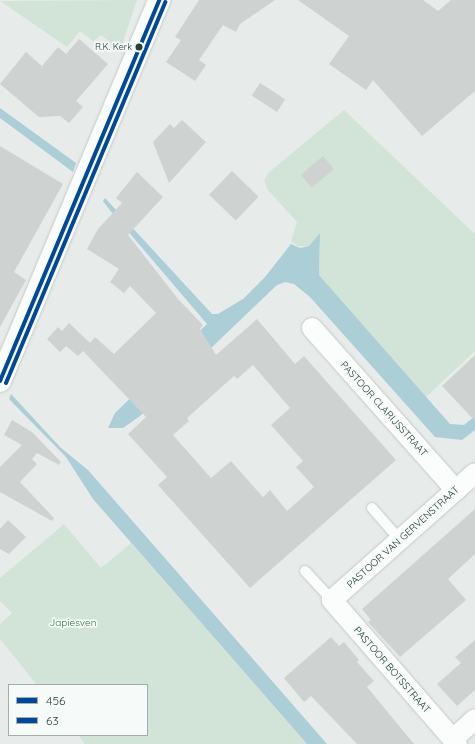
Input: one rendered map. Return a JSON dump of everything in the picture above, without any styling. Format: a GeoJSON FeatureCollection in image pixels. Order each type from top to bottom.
{"type":"FeatureCollection","features":[{"type":"Feature","properties":{"kind":"street"},"geometry":{"type":"LineString","coordinates":[[0,382],[159,0]]}},
{"type":"Feature","properties":{"kind":"street","name":"PASTOOR CLARIJSSTRAAT"},"geometry":{"type":"LineString","coordinates":[[312,328],[456,490]]}},
{"type":"Feature","properties":{"kind":"street","name":"PASTOOR VAN GERVENSTRAAT"},"geometry":{"type":"LineString","coordinates":[[332,600],[475,473]]}},
{"type":"Feature","properties":{"kind":"street","name":"PASTOOR BOTSSTRAAT"},"geometry":{"type":"LineString","coordinates":[[332,600],[455,742],[475,720]]}},
{"type":"Feature","properties":{"kind":"lane"},"geometry":{"type":"LineString","coordinates":[[372,508],[400,540]]}},
{"type":"Feature","properties":{"kind":"lane"},"geometry":{"type":"LineString","coordinates":[[305,570],[332,600]]}},
{"type":"Feature","properties":{"kind":"green space"},"geometry":{"type":"Polygon","coordinates":[[[137,0],[120,51],[101,35],[93,41],[80,31],[67,47],[0,1],[137,0]]]}},
{"type":"Feature","properties":{"kind":"green space"},"geometry":{"type":"Polygon","coordinates":[[[344,110],[475,234],[475,351],[426,397],[319,275],[320,234],[309,246],[298,246],[291,241],[297,222],[267,189],[264,180],[268,173],[344,110]]]}},
{"type":"Feature","properties":{"kind":"green space","name":"Japiesven"},"geometry":{"type":"Polygon","coordinates":[[[64,524],[101,568],[131,543],[307,744],[85,744],[79,736],[148,736],[148,684],[36,684],[0,639],[0,624],[12,613],[0,601],[0,578],[64,524]]]}},
{"type":"Feature","properties":{"kind":"water"},"geometry":{"type":"Polygon","coordinates":[[[0,108],[76,163],[73,172],[0,118],[0,108]]]}},
{"type":"Feature","properties":{"kind":"water"},"geometry":{"type":"Polygon","coordinates":[[[105,198],[212,314],[218,314],[243,299],[265,277],[291,244],[300,248],[309,246],[320,233],[319,275],[450,424],[464,425],[475,416],[475,430],[462,440],[435,437],[310,297],[294,284],[285,282],[277,285],[140,416],[123,428],[108,428],[115,413],[207,324],[109,209],[103,201],[105,198]]]}},
{"type":"Feature","properties":{"kind":"water"},"geometry":{"type":"Polygon","coordinates":[[[11,394],[61,448],[88,470],[327,744],[307,744],[93,499],[66,457],[9,399],[11,394]]]}},
{"type":"Feature","properties":{"kind":"building"},"geometry":{"type":"Polygon","coordinates":[[[199,0],[275,0],[240,24],[236,32],[223,25],[199,60],[206,65],[195,81],[166,62],[181,40],[175,37],[199,0]]]}},
{"type":"Feature","properties":{"kind":"building"},"geometry":{"type":"Polygon","coordinates":[[[298,0],[423,0],[438,11],[451,0],[475,0],[475,91],[422,136],[373,80],[366,90],[329,64],[349,36],[298,0]]]}},
{"type":"Feature","properties":{"kind":"building"},"geometry":{"type":"Polygon","coordinates":[[[79,39],[108,64],[76,101],[83,107],[69,123],[60,116],[39,117],[0,84],[26,52],[42,66],[58,47],[66,54],[79,39]]]}},
{"type":"Feature","properties":{"kind":"building"},"geometry":{"type":"Polygon","coordinates":[[[260,83],[285,99],[277,112],[252,96],[260,83]]]}},
{"type":"Feature","properties":{"kind":"building"},"geometry":{"type":"Polygon","coordinates":[[[182,120],[206,142],[169,183],[153,142],[170,124],[174,128],[182,120]]]}},
{"type":"Feature","properties":{"kind":"building"},"geometry":{"type":"Polygon","coordinates":[[[0,146],[63,184],[14,272],[26,280],[0,327],[0,146]]]}},
{"type":"Feature","properties":{"kind":"building"},"geometry":{"type":"Polygon","coordinates":[[[323,156],[334,169],[312,188],[301,175],[323,156]]]}},
{"type":"Feature","properties":{"kind":"building"},"geometry":{"type":"Polygon","coordinates":[[[232,171],[259,197],[236,220],[209,195],[232,171]]]}},
{"type":"Feature","properties":{"kind":"building"},"geometry":{"type":"Polygon","coordinates":[[[137,172],[163,197],[128,235],[178,299],[203,325],[200,329],[216,355],[257,319],[295,364],[304,356],[396,460],[250,588],[158,485],[167,477],[128,434],[146,417],[83,351],[78,356],[66,346],[60,352],[47,339],[58,327],[62,331],[69,323],[90,343],[95,337],[114,354],[156,313],[130,286],[124,293],[110,282],[119,269],[87,249],[98,229],[122,203],[116,198],[137,172]],[[253,365],[237,379],[234,376],[187,418],[189,421],[173,435],[211,478],[231,461],[263,497],[270,490],[287,511],[314,487],[296,467],[303,461],[271,425],[290,408],[253,365]]]}},
{"type":"Feature","properties":{"kind":"building"},"geometry":{"type":"Polygon","coordinates":[[[475,355],[475,421],[442,386],[475,355]]]}},
{"type":"Feature","properties":{"kind":"building"},"geometry":{"type":"Polygon","coordinates":[[[12,420],[32,432],[61,462],[59,465],[37,453],[32,459],[37,464],[20,482],[54,518],[52,521],[0,492],[0,467],[22,445],[4,435],[12,420]]]}},
{"type":"Feature","properties":{"kind":"building"},"geometry":{"type":"Polygon","coordinates":[[[475,509],[475,554],[448,579],[466,600],[400,657],[368,622],[371,620],[362,609],[475,509]]]}},
{"type":"Feature","properties":{"kind":"building"},"geometry":{"type":"Polygon","coordinates":[[[8,520],[26,537],[9,554],[0,549],[0,529],[8,520]]]}},
{"type":"Feature","properties":{"kind":"building"},"geometry":{"type":"Polygon","coordinates":[[[331,637],[339,646],[344,642],[359,660],[357,662],[374,681],[367,687],[414,744],[357,744],[311,696],[304,702],[284,678],[331,637]]]}},
{"type":"Feature","properties":{"kind":"building"},"geometry":{"type":"Polygon","coordinates":[[[475,640],[475,690],[457,706],[437,684],[461,663],[455,657],[475,640]]]}},
{"type":"Feature","properties":{"kind":"transit line","name":"456"},"geometry":{"type":"LineString","coordinates":[[0,381],[159,0]]}},
{"type":"Feature","properties":{"kind":"transit line","name":"63"},"geometry":{"type":"LineString","coordinates":[[6,383],[165,2]]}},
{"type":"Feature","properties":{"kind":"place","name":"R.K. Kerk"},"geometry":{"type":"Point","coordinates":[139,47]}}]}
